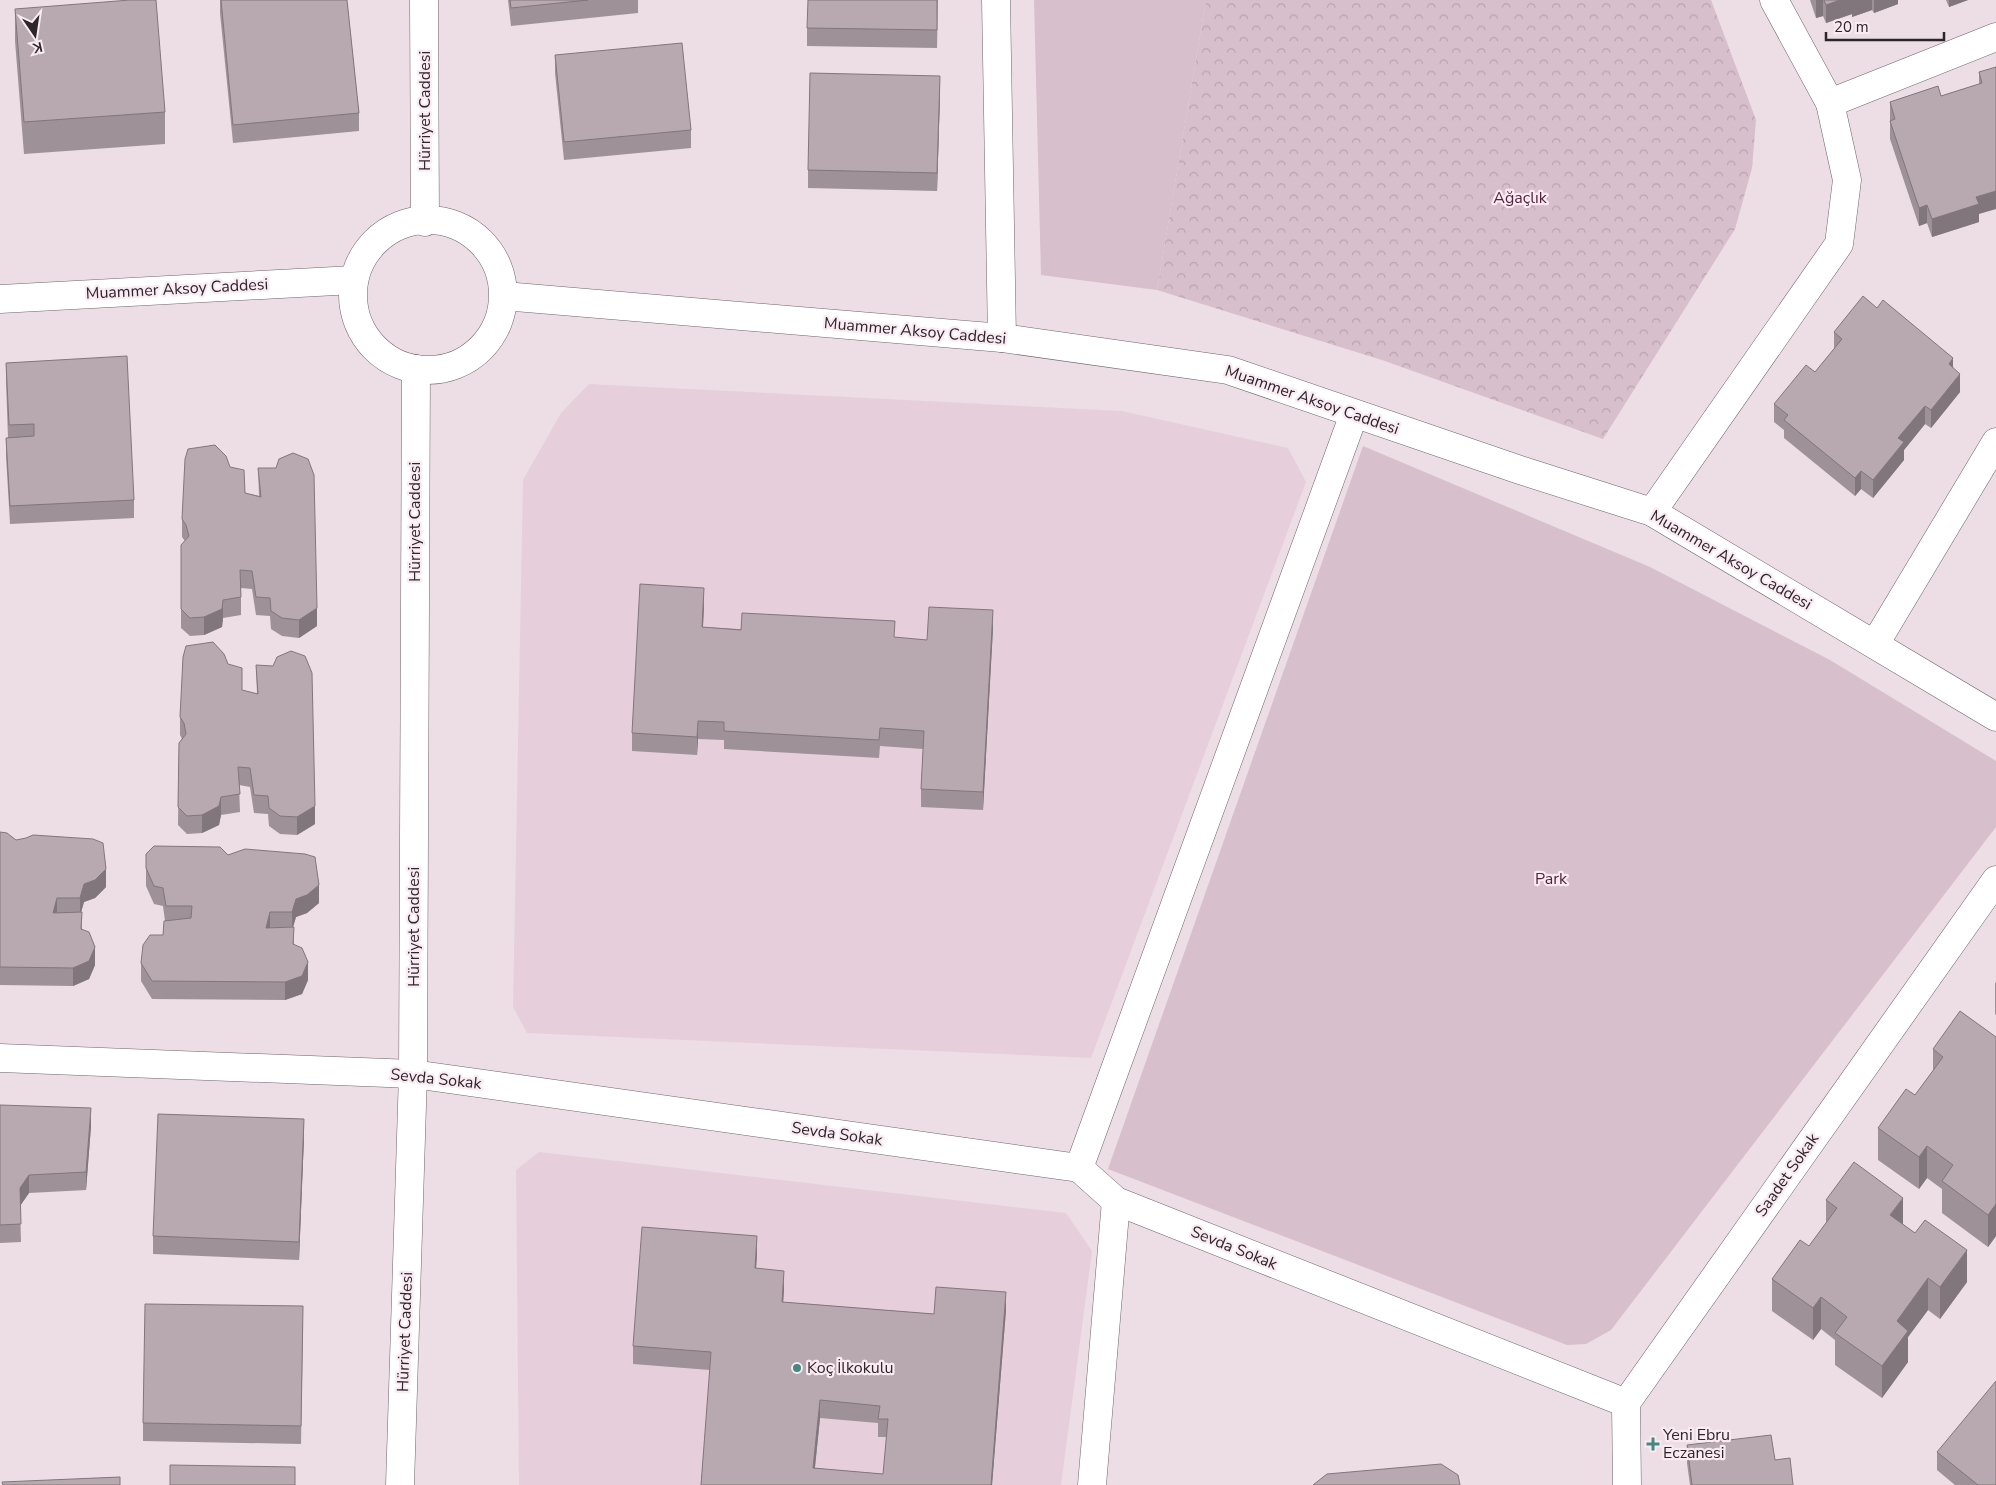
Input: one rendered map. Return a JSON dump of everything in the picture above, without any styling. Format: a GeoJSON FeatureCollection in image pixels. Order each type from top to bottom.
{"type":"FeatureCollection","features":[{"type":"Feature","properties":{"kind":"street","name":"Hürriyet Caddesi"},"geometry":{"type":"LineString","coordinates":[[424,0],[425,222]]}},
{"type":"Feature","properties":{"kind":"street"},"geometry":{"type":"LineString","coordinates":[[996,0],[1002,338]]}},
{"type":"Feature","properties":{"kind":"street"},"geometry":{"type":"LineString","coordinates":[[1652,512],[1839,244],[1847,180],[1830,103],[1774,0]]}},
{"type":"Feature","properties":{"kind":"street"},"geometry":{"type":"LineString","coordinates":[[1830,103],[1996,37]]}},
{"type":"Feature","properties":{"kind":"street"},"geometry":{"type":"LineString","coordinates":[[436,220],[458,226],[477,237],[492,254],[501,274],[504,296],[499,322],[486,344],[466,360],[442,369],[416,369],[393,361],[374,347],[360,327],[353,303],[354,280],[362,259],[376,241],[393,228],[425,222],[436,220]]}},
{"type":"Feature","properties":{"kind":"street","name":"Muammer Aksoy Caddesi"},"geometry":{"type":"LineString","coordinates":[[0,299],[354,280]]}},
{"type":"Feature","properties":{"kind":"street","name":"Muammer Aksoy Caddesi"},"geometry":{"type":"LineString","coordinates":[[504,296],[1002,338],[1228,370],[1520,470],[1652,512],[1996,717]]}},
{"type":"Feature","properties":{"kind":"street","name":"Hürriyet Caddesi"},"geometry":{"type":"LineString","coordinates":[[400,1485],[413,1074],[416,369]]}},
{"type":"Feature","properties":{"kind":"street"},"geometry":{"type":"LineString","coordinates":[[1079,1168],[1354,414]]}},
{"type":"Feature","properties":{"kind":"street"},"geometry":{"type":"LineString","coordinates":[[1875,644],[1996,442]]}},
{"type":"Feature","properties":{"kind":"street","name":"Saadet Sokak"},"geometry":{"type":"LineString","coordinates":[[1626,1403],[1996,880]]}},
{"type":"Feature","properties":{"kind":"street","name":"Sevda Sokak"},"geometry":{"type":"LineString","coordinates":[[0,1058],[413,1074],[1079,1168],[1116,1201],[1626,1403]]}},
{"type":"Feature","properties":{"kind":"street"},"geometry":{"type":"LineString","coordinates":[[1092,1485],[1116,1201]]}},
{"type":"Feature","properties":{"kind":"street"},"geometry":{"type":"LineString","coordinates":[[1626,1403],[1627,1485]]}},
{"type":"Feature","properties":{"kind":"shaded area"},"geometry":{"type":"Polygon","coordinates":[[[589,384],[1122,411],[1288,448],[1306,482],[1091,1058],[527,1033],[513,1007],[523,480],[561,413],[589,384]]]}},
{"type":"Feature","properties":{"kind":"shaded area","name":"Koç İlkokulu"},"geometry":{"type":"Polygon","coordinates":[[[539,1152],[1066,1213],[1092,1251],[1061,1485],[519,1485],[516,1170],[539,1152]]]}},
{"type":"Feature","properties":{"kind":"green space"},"geometry":{"type":"Polygon","coordinates":[[[1034,0],[1206,0],[1157,290],[1041,275],[1034,0]]]}},
{"type":"Feature","properties":{"kind":"green space","name":"Ağaçlık"},"geometry":{"type":"Polygon","coordinates":[[[1206,0],[1711,0],[1756,120],[1752,168],[1735,229],[1603,439],[1382,360],[1157,290],[1206,0]]]}},
{"type":"Feature","properties":{"kind":"green space","name":"Park"},"geometry":{"type":"Polygon","coordinates":[[[1363,446],[1650,567],[1830,660],[1996,761],[1996,827],[1611,1330],[1586,1344],[1567,1345],[1108,1169],[1363,446]]]}},
{"type":"Feature","properties":{"kind":"building"},"geometry":{"type":"Polygon","coordinates":[[[130,0],[156,0],[165,112],[24,122],[15,9],[130,0]]]}},
{"type":"Feature","properties":{"kind":"building"},"geometry":{"type":"Polygon","coordinates":[[[221,0],[347,0],[359,113],[233,125],[221,0]]]}},
{"type":"Feature","properties":{"kind":"building"},"geometry":{"type":"Polygon","coordinates":[[[510,0],[588,0],[511,8],[510,0]]]}},
{"type":"Feature","properties":{"kind":"building"},"geometry":{"type":"Polygon","coordinates":[[[808,0],[937,0],[937,30],[807,28],[808,0]]]}},
{"type":"Feature","properties":{"kind":"building"},"geometry":{"type":"Polygon","coordinates":[[[1824,0],[1840,0],[1826,5],[1824,0]]]}},
{"type":"Feature","properties":{"kind":"building"},"geometry":{"type":"Polygon","coordinates":[[[682,43],[691,130],[564,142],[555,55],[682,43]]]}},
{"type":"Feature","properties":{"kind":"building"},"geometry":{"type":"Polygon","coordinates":[[[1996,67],[1996,191],[1976,197],[1979,204],[1932,219],[1927,205],[1919,208],[1890,121],[1895,119],[1890,102],[1938,86],[1941,96],[1982,83],[1979,72],[1996,67]]]}},
{"type":"Feature","properties":{"kind":"building"},"geometry":{"type":"Polygon","coordinates":[[[810,73],[940,76],[937,173],[808,170],[810,73]]]}},
{"type":"Feature","properties":{"kind":"building"},"geometry":{"type":"Polygon","coordinates":[[[1863,296],[1877,308],[1883,300],[1953,358],[1949,364],[1960,374],[1931,410],[1925,406],[1898,438],[1904,442],[1873,480],[1861,471],[1855,478],[1784,420],[1788,415],[1774,404],[1806,365],[1815,372],[1842,339],[1834,332],[1863,296]]]}},
{"type":"Feature","properties":{"kind":"building"},"geometry":{"type":"Polygon","coordinates":[[[127,356],[134,500],[10,506],[6,438],[34,436],[34,424],[9,425],[6,363],[127,356]]]}},
{"type":"Feature","properties":{"kind":"building"},"geometry":{"type":"Polygon","coordinates":[[[215,445],[226,456],[230,467],[244,470],[245,493],[261,497],[258,468],[276,468],[279,459],[293,453],[308,459],[314,475],[317,608],[299,620],[282,618],[271,611],[270,598],[256,597],[252,571],[240,570],[241,597],[223,600],[222,609],[204,617],[190,618],[181,609],[181,545],[189,536],[182,519],[185,459],[188,449],[215,445]]]}},
{"type":"Feature","properties":{"kind":"building"},"geometry":{"type":"Polygon","coordinates":[[[640,584],[704,588],[702,627],[741,630],[742,613],[895,621],[894,637],[927,640],[929,607],[993,610],[983,792],[921,789],[924,731],[880,728],[879,740],[724,731],[724,722],[698,721],[697,737],[632,733],[640,584]]]}},
{"type":"Feature","properties":{"kind":"building"},"geometry":{"type":"Polygon","coordinates":[[[213,642],[224,654],[228,664],[242,668],[242,690],[258,694],[256,665],[273,666],[277,657],[291,651],[305,656],[312,673],[315,806],[297,817],[280,816],[269,808],[268,796],[254,795],[250,768],[238,767],[240,794],[221,797],[219,806],[202,815],[187,816],[178,807],[179,743],[186,734],[184,723],[180,717],[183,657],[186,646],[213,642]]]}},
{"type":"Feature","properties":{"kind":"building"},"geometry":{"type":"Polygon","coordinates":[[[0,832],[7,833],[16,840],[33,835],[93,839],[103,843],[106,869],[95,880],[84,884],[80,898],[57,898],[53,913],[82,912],[81,929],[89,932],[95,947],[89,961],[73,968],[0,967],[0,832]]]}},
{"type":"Feature","properties":{"kind":"building"},"geometry":{"type":"Polygon","coordinates":[[[154,846],[220,847],[228,855],[245,849],[305,854],[315,857],[319,885],[307,895],[296,899],[292,912],[270,912],[266,928],[294,927],[293,944],[302,948],[308,962],[302,976],[285,982],[152,981],[141,963],[143,945],[150,935],[163,935],[164,921],[191,918],[192,906],[166,906],[163,888],[154,886],[146,868],[146,854],[154,846]]]}},
{"type":"Feature","properties":{"kind":"building"},"geometry":{"type":"Polygon","coordinates":[[[1960,1011],[1996,1037],[1996,1204],[1988,1215],[1942,1181],[1953,1165],[1927,1146],[1919,1157],[1878,1128],[1906,1089],[1915,1095],[1943,1057],[1933,1049],[1960,1011]]]}},
{"type":"Feature","properties":{"kind":"building"},"geometry":{"type":"Polygon","coordinates":[[[0,1105],[91,1108],[86,1172],[29,1175],[20,1188],[21,1224],[0,1225],[0,1105]]]}},
{"type":"Feature","properties":{"kind":"building"},"geometry":{"type":"Polygon","coordinates":[[[158,1114],[304,1119],[299,1242],[153,1236],[158,1114]]]}},
{"type":"Feature","properties":{"kind":"building"},"geometry":{"type":"Polygon","coordinates":[[[1854,1162],[1903,1198],[1890,1215],[1915,1233],[1925,1220],[1967,1250],[1940,1287],[1928,1278],[1897,1321],[1908,1331],[1882,1366],[1835,1333],[1847,1317],[1821,1297],[1813,1308],[1772,1279],[1800,1240],[1809,1246],[1837,1208],[1826,1200],[1854,1162]]]}},
{"type":"Feature","properties":{"kind":"building"},"geometry":{"type":"Polygon","coordinates":[[[642,1227],[757,1236],[755,1268],[784,1271],[782,1302],[934,1314],[936,1287],[1006,1292],[991,1485],[701,1485],[711,1352],[633,1346],[642,1227]],[[820,1400],[813,1468],[883,1474],[888,1419],[878,1419],[880,1406],[820,1400]]]}},
{"type":"Feature","properties":{"kind":"building"},"geometry":{"type":"Polygon","coordinates":[[[145,1304],[303,1306],[301,1426],[143,1423],[145,1304]]]}},
{"type":"Feature","properties":{"kind":"building"},"geometry":{"type":"Polygon","coordinates":[[[1996,1381],[1996,1485],[1978,1485],[1937,1452],[1996,1381]]]}},
{"type":"Feature","properties":{"kind":"building"},"geometry":{"type":"Polygon","coordinates":[[[1771,1435],[1775,1460],[1790,1458],[1793,1485],[1692,1485],[1687,1445],[1771,1435]]]}},
{"type":"Feature","properties":{"kind":"building"},"geometry":{"type":"Polygon","coordinates":[[[1441,1464],[1458,1475],[1460,1485],[1313,1485],[1327,1474],[1441,1464]]]}},
{"type":"Feature","properties":{"kind":"building"},"geometry":{"type":"Polygon","coordinates":[[[170,1465],[295,1467],[295,1485],[170,1485],[170,1465]]]}},
{"type":"Feature","properties":{"kind":"building"},"geometry":{"type":"Polygon","coordinates":[[[120,1477],[120,1485],[3,1485],[2,1482],[120,1477]]]}},
{"type":"Feature","properties":{"kind":"place","name":"Koç İlkokulu"},"geometry":{"type":"Point","coordinates":[797,1368]}},
{"type":"Feature","properties":{"kind":"place","name":"Yeni Ebru Eczanesi"},"geometry":{"type":"Point","coordinates":[1653,1444]}}]}
